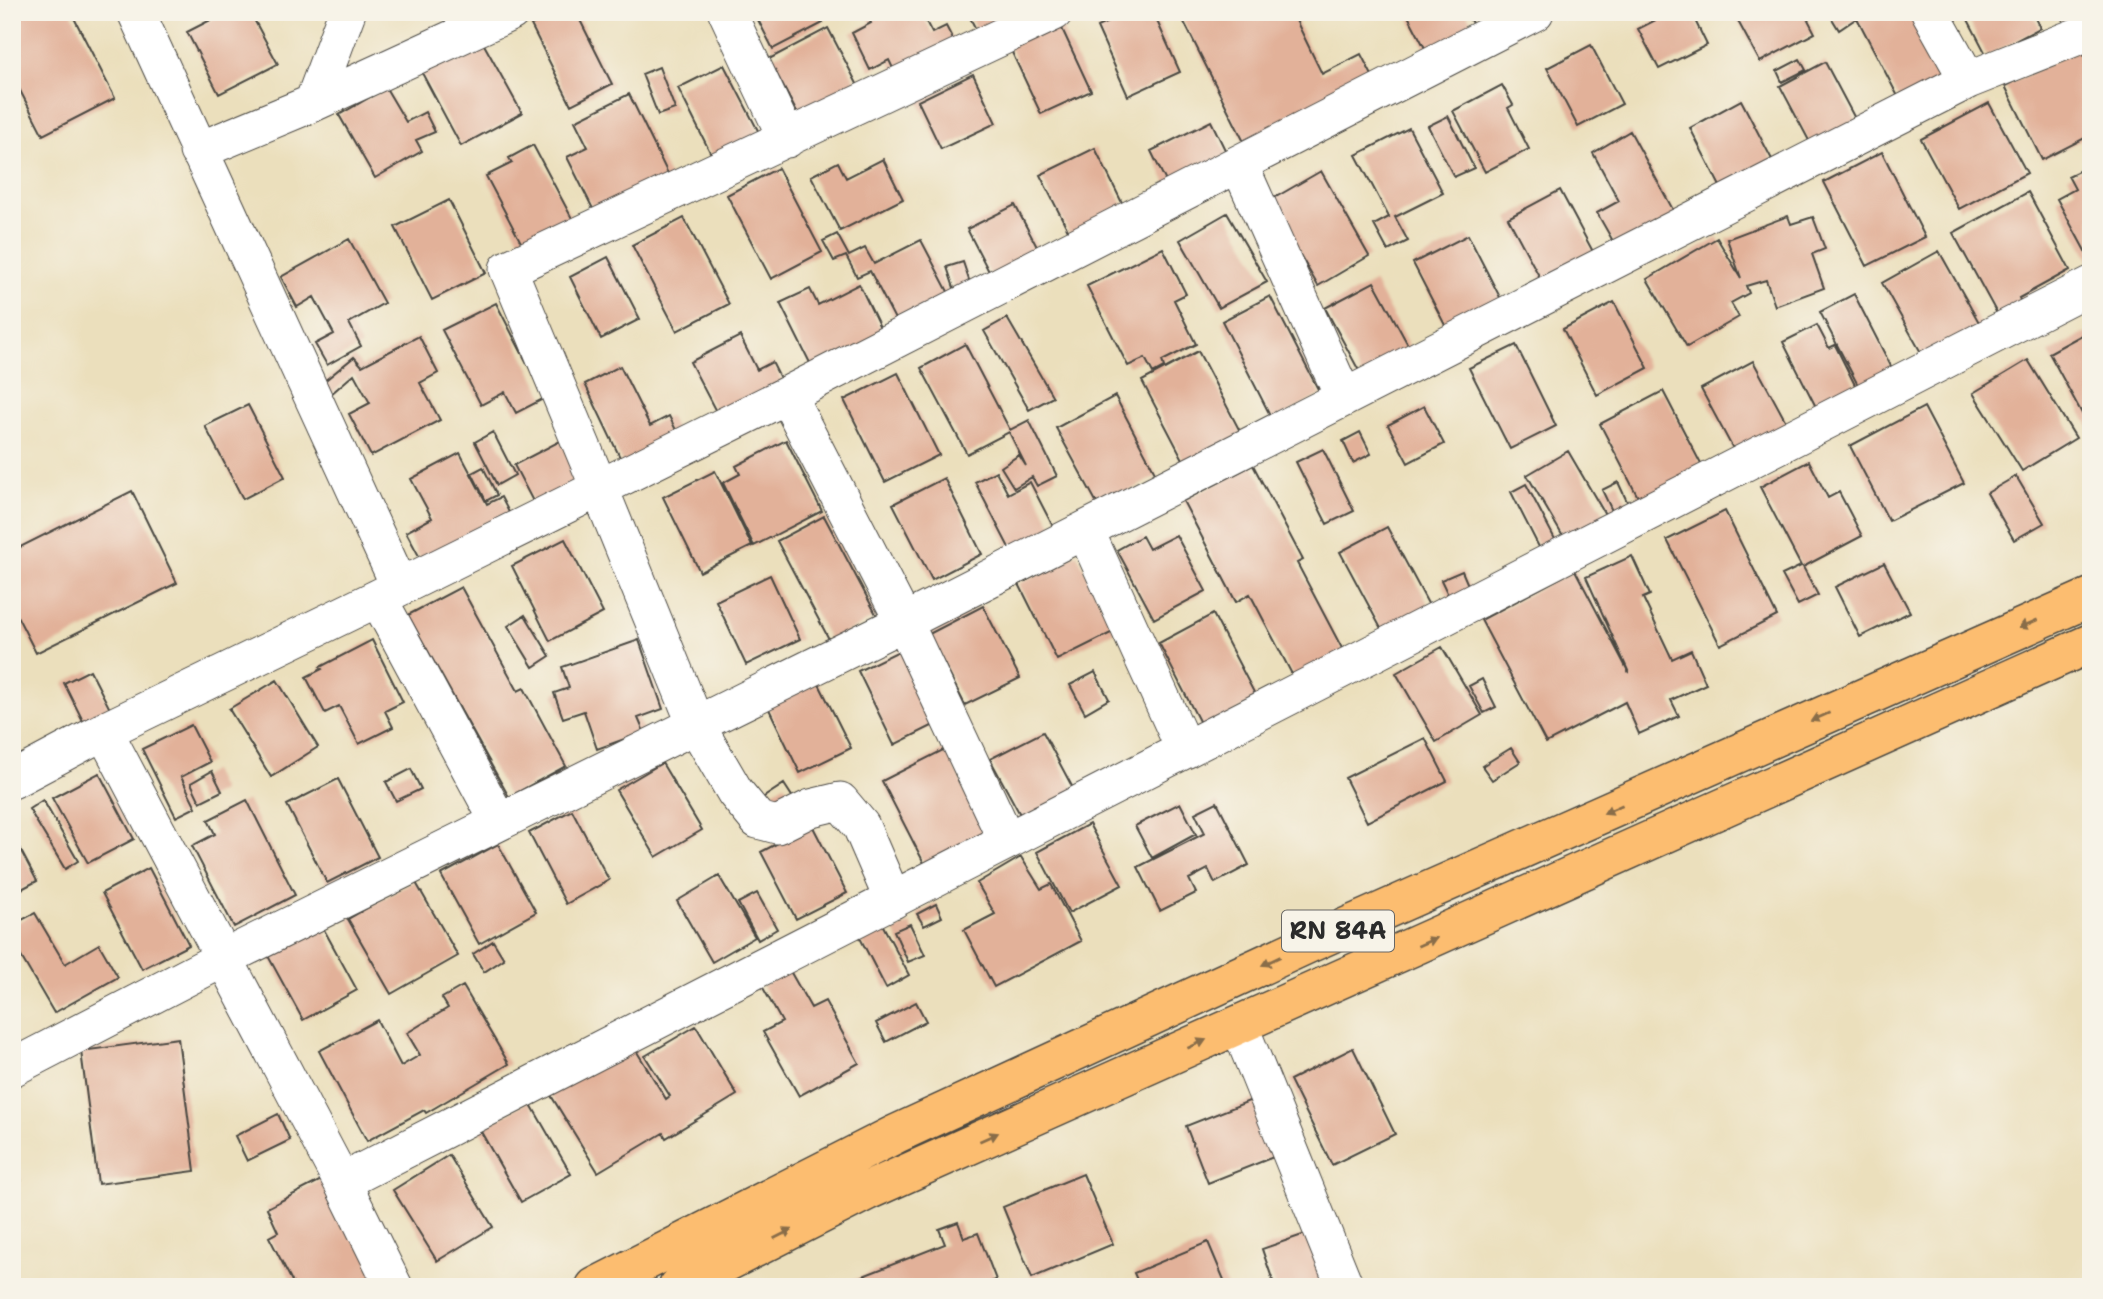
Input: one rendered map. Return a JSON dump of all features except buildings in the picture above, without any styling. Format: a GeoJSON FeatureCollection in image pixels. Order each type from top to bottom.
{"type":"FeatureCollection","features":[{"type":"Feature","properties":{"kind":"main road","name":"RN 84A"},"geometry":{"type":"LineString","coordinates":[[595,1287],[897,1135],[1233,979],[2091,597]]}},
{"type":"Feature","properties":{"kind":"main road","name":"RN 84A"},"geometry":{"type":"LineString","coordinates":[[678,1287],[732,1273],[867,1191],[2091,643]]}},
{"type":"Feature","properties":{"kind":"street"},"geometry":{"type":"LineString","coordinates":[[136,12],[389,593],[499,822]]}},
{"type":"Feature","properties":{"kind":"street"},"geometry":{"type":"LineString","coordinates":[[313,103],[346,12]]}},
{"type":"Feature","properties":{"kind":"street"},"geometry":{"type":"LineString","coordinates":[[198,151],[313,103],[511,12]]}},
{"type":"Feature","properties":{"kind":"street"},"geometry":{"type":"LineString","coordinates":[[727,12],[787,139]]}},
{"type":"Feature","properties":{"kind":"street"},"geometry":{"type":"LineString","coordinates":[[893,900],[861,826],[840,801],[811,808],[777,825],[758,820],[735,792],[696,725],[508,269],[1054,12]]}},
{"type":"Feature","properties":{"kind":"street"},"geometry":{"type":"LineString","coordinates":[[12,780],[104,731],[389,593],[787,394],[1535,12]]}},
{"type":"Feature","properties":{"kind":"street"},"geometry":{"type":"LineString","coordinates":[[1930,12],[1968,80]]}},
{"type":"Feature","properties":{"kind":"street"},"geometry":{"type":"LineString","coordinates":[[12,1068],[224,958],[904,622],[1968,80],[2091,31]]}},
{"type":"Feature","properties":{"kind":"street"},"geometry":{"type":"LineString","coordinates":[[1239,164],[1344,398]]}},
{"type":"Feature","properties":{"kind":"street"},"geometry":{"type":"LineString","coordinates":[[342,1182],[2091,285]]}},
{"type":"Feature","properties":{"kind":"street"},"geometry":{"type":"LineString","coordinates":[[787,394],[904,622],[1007,841]]}},
{"type":"Feature","properties":{"kind":"street"},"geometry":{"type":"LineString","coordinates":[[1085,530],[1185,750]]}},
{"type":"Feature","properties":{"kind":"street"},"geometry":{"type":"LineString","coordinates":[[104,731],[342,1182],[394,1287]]}},
{"type":"Feature","properties":{"kind":"street"},"geometry":{"type":"LineString","coordinates":[[1239,1025],[1345,1287]]}}]}
